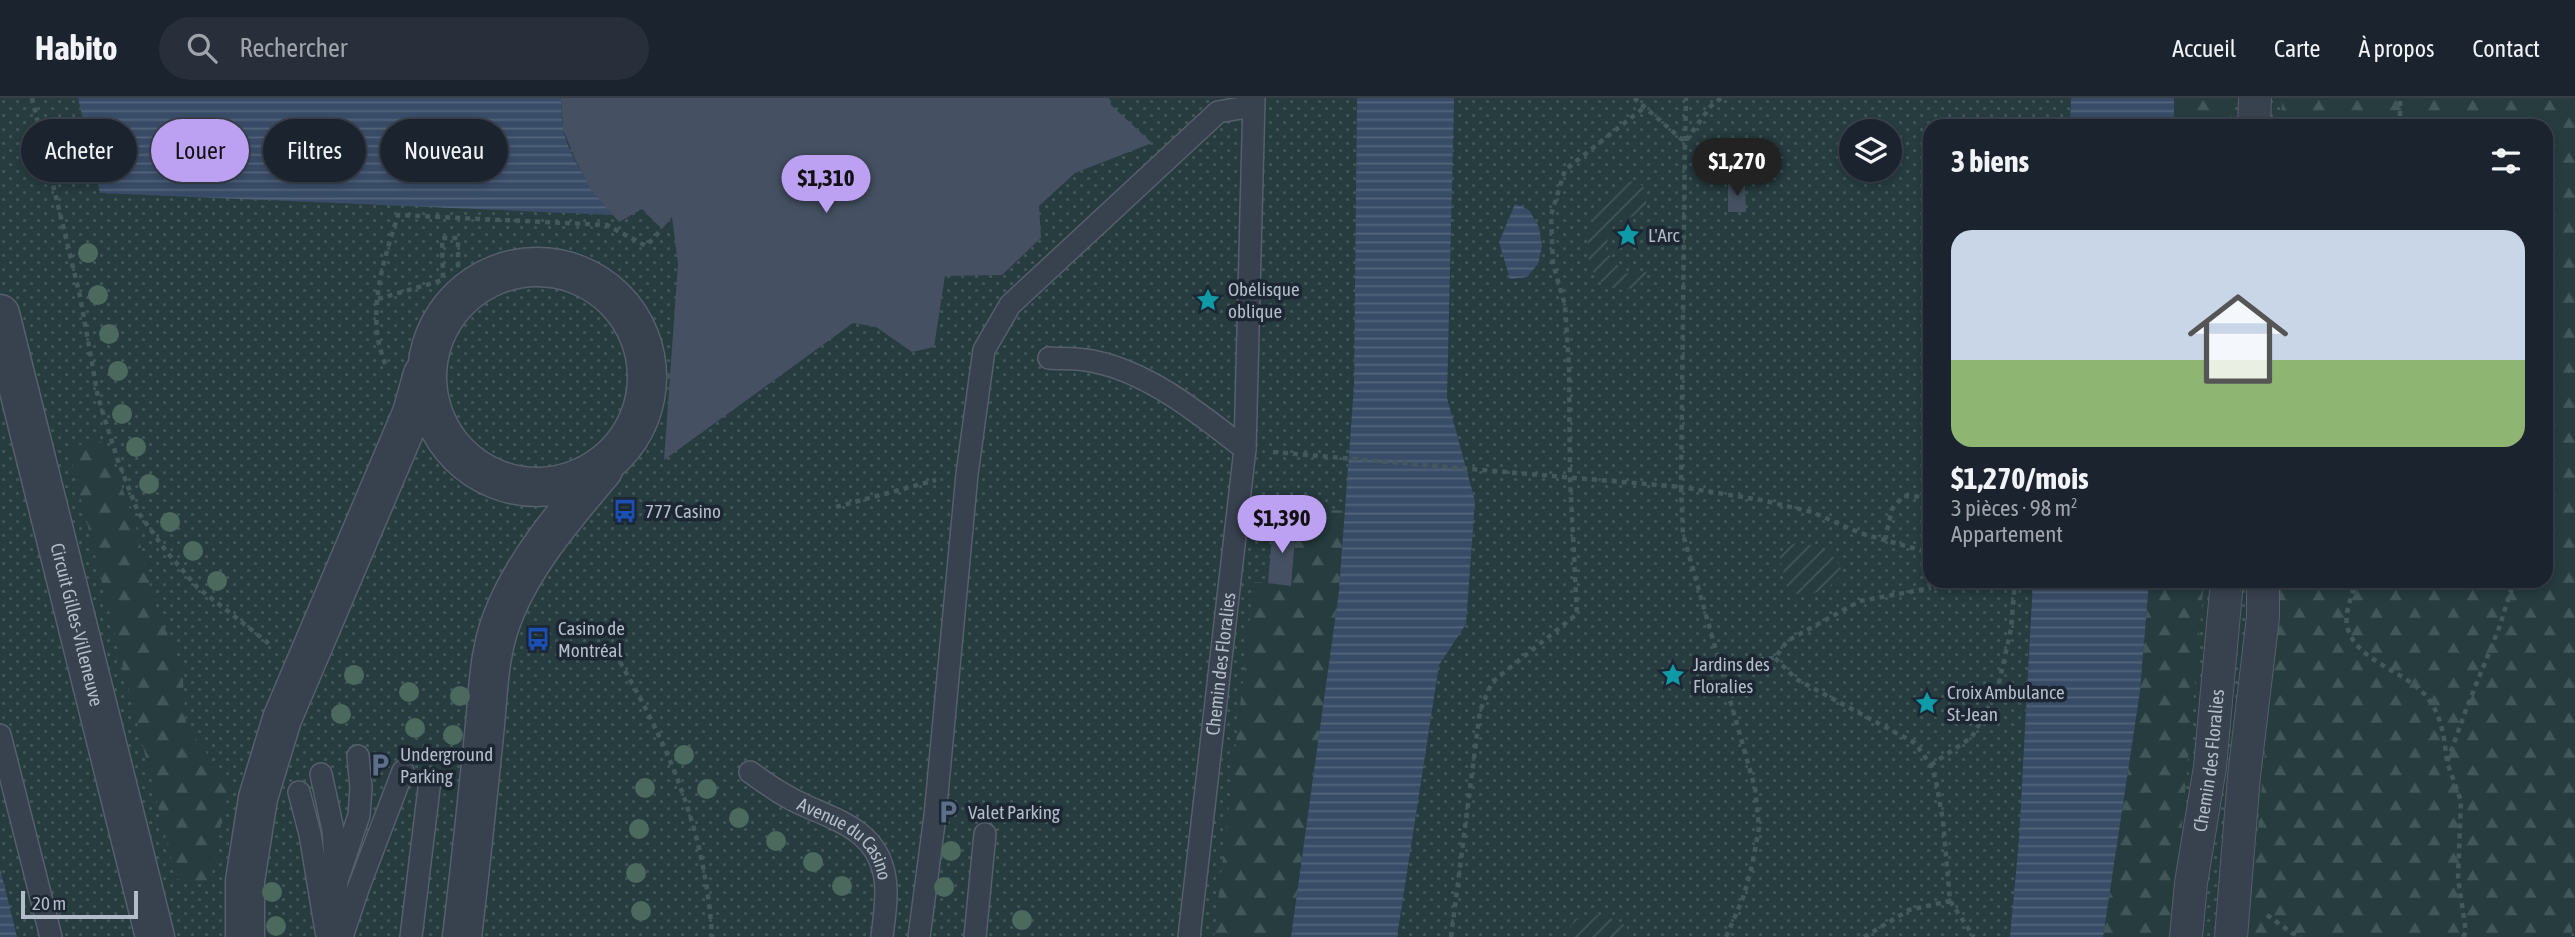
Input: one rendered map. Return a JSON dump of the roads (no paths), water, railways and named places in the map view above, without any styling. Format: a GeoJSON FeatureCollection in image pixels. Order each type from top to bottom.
{"type":"FeatureCollection","features":[{"type":"Feature","properties":{"kind":"street"},"geometry":{"type":"LineString","coordinates":[[2255,98],[2255,119]]}},
{"type":"Feature","properties":{"kind":"street"},"geometry":{"type":"LineString","coordinates":[[245,937],[245,881],[258,798],[282,719],[412,413],[432,341],[446,313],[468,290],[496,274],[527,267],[559,269],[589,280],[615,299],[638,325],[659,381],[624,445],[568,511],[540,551],[512,597],[501,622],[491,673],[462,937]]}},
{"type":"Feature","properties":{"kind":"street","name":"Circuit Gilles-Villeneuve"},"geometry":{"type":"LineString","coordinates":[[0,314],[155,937]]}},
{"type":"Feature","properties":{"kind":"street"},"geometry":{"type":"LineString","coordinates":[[432,341],[426,365],[426,388],[431,412],[441,433],[456,452],[474,468],[494,480],[541,488],[565,484],[607,463],[624,445]]}},
{"type":"Feature","properties":{"kind":"street","name":"Chemin des Floralies"},"geometry":{"type":"LineString","coordinates":[[2186,937],[2191,883],[2210,767],[2216,588]]}},
{"type":"Feature","properties":{"kind":"street"},"geometry":{"type":"LineString","coordinates":[[2231,937],[2244,776],[2263,617],[2263,588]]}},
{"type":"Feature","properties":{"kind":"street"},"geometry":{"type":"LineString","coordinates":[[2210,767],[2244,776]]}},
{"type":"Feature","properties":{"kind":"lane","name":"Chemin des Floralies"},"geometry":{"type":"LineString","coordinates":[[1189,937],[1245,449],[1254,102]]}},
{"type":"Feature","properties":{"kind":"lane"},"geometry":{"type":"LineString","coordinates":[[919,937],[935,816],[967,474],[984,350],[1010,305],[1218,111],[1254,102]]}},
{"type":"Feature","properties":{"kind":"lane"},"geometry":{"type":"LineString","coordinates":[[1049,358],[1093,361],[1148,380],[1193,408],[1245,449]]}},
{"type":"Feature","properties":{"kind":"lane"},"geometry":{"type":"LineString","coordinates":[[0,735],[51,937]]}},
{"type":"Feature","properties":{"kind":"lane"},"geometry":{"type":"LineString","coordinates":[[337,881],[359,815],[361,789],[358,756]]}},
{"type":"Feature","properties":{"kind":"lane"},"geometry":{"type":"LineString","coordinates":[[342,937],[403,771]]}},
{"type":"Feature","properties":{"kind":"lane","name":"Avenue du Casino"},"geometry":{"type":"LineString","coordinates":[[750,772],[775,790],[838,818],[862,832],[873,846],[885,876],[882,937]]}},
{"type":"Feature","properties":{"kind":"lane"},"geometry":{"type":"LineString","coordinates":[[321,774],[333,830],[337,881],[334,937]]}},
{"type":"Feature","properties":{"kind":"lane"},"geometry":{"type":"LineString","coordinates":[[411,937],[430,780]]}},
{"type":"Feature","properties":{"kind":"lane"},"geometry":{"type":"LineString","coordinates":[[299,792],[310,834],[327,937]]}},
{"type":"Feature","properties":{"kind":"lane"},"geometry":{"type":"LineString","coordinates":[[975,937],[985,834]]}},
{"type":"Feature","properties":{"kind":"water"},"geometry":{"type":"Polygon","coordinates":[[[78,98],[561,98],[563,127],[570,149],[590,185],[613,215],[100,193],[97,182],[137,182],[137,119],[83,119],[78,98]]]}},
{"type":"Feature","properties":{"kind":"water"},"geometry":{"type":"Polygon","coordinates":[[[1357,98],[1454,98],[1447,398],[1475,501],[1466,624],[1439,665],[1397,937],[1291,937],[1339,591],[1354,386],[1357,98]]]}},
{"type":"Feature","properties":{"kind":"water"},"geometry":{"type":"Polygon","coordinates":[[[2071,98],[2174,98],[2174,119],[2070,119],[2071,98]]]}},
{"type":"Feature","properties":{"kind":"water"},"geometry":{"type":"Polygon","coordinates":[[[1515,204],[1529,210],[1539,227],[1542,246],[1538,264],[1527,277],[1510,279],[1499,242],[1515,204]]]}},
{"type":"Feature","properties":{"kind":"water"},"geometry":{"type":"Polygon","coordinates":[[[2033,588],[2148,588],[2140,691],[2103,937],[2010,937],[2019,840],[2033,588]]]}},
{"type":"Feature","properties":{"kind":"water"},"geometry":{"type":"Polygon","coordinates":[[[0,868],[17,937],[0,937],[0,868]]]}},
{"type":"Feature","properties":{"kind":"place","name":"L'Arc"},"geometry":{"type":"Point","coordinates":[1628,235]}},
{"type":"Feature","properties":{"kind":"place","name":"Obélisque oblique"},"geometry":{"type":"Point","coordinates":[1208,300]}},
{"type":"Feature","properties":{"kind":"place","name":"777 Casino"},"geometry":{"type":"Point","coordinates":[625,511]}},
{"type":"Feature","properties":{"kind":"place","name":"Casino de Montréal"},"geometry":{"type":"Point","coordinates":[538,639]}},
{"type":"Feature","properties":{"kind":"place","name":"Jardins des Floralies"},"geometry":{"type":"Point","coordinates":[1673,675]}},
{"type":"Feature","properties":{"kind":"place","name":"Croix Ambulance St-Jean"},"geometry":{"type":"Point","coordinates":[1927,703]}},
{"type":"Feature","properties":{"kind":"place","name":"Underground Parking"},"geometry":{"type":"Point","coordinates":[380,765]}},
{"type":"Feature","properties":{"kind":"place","name":"Valet Parking"},"geometry":{"type":"Point","coordinates":[948,812]}}]}
